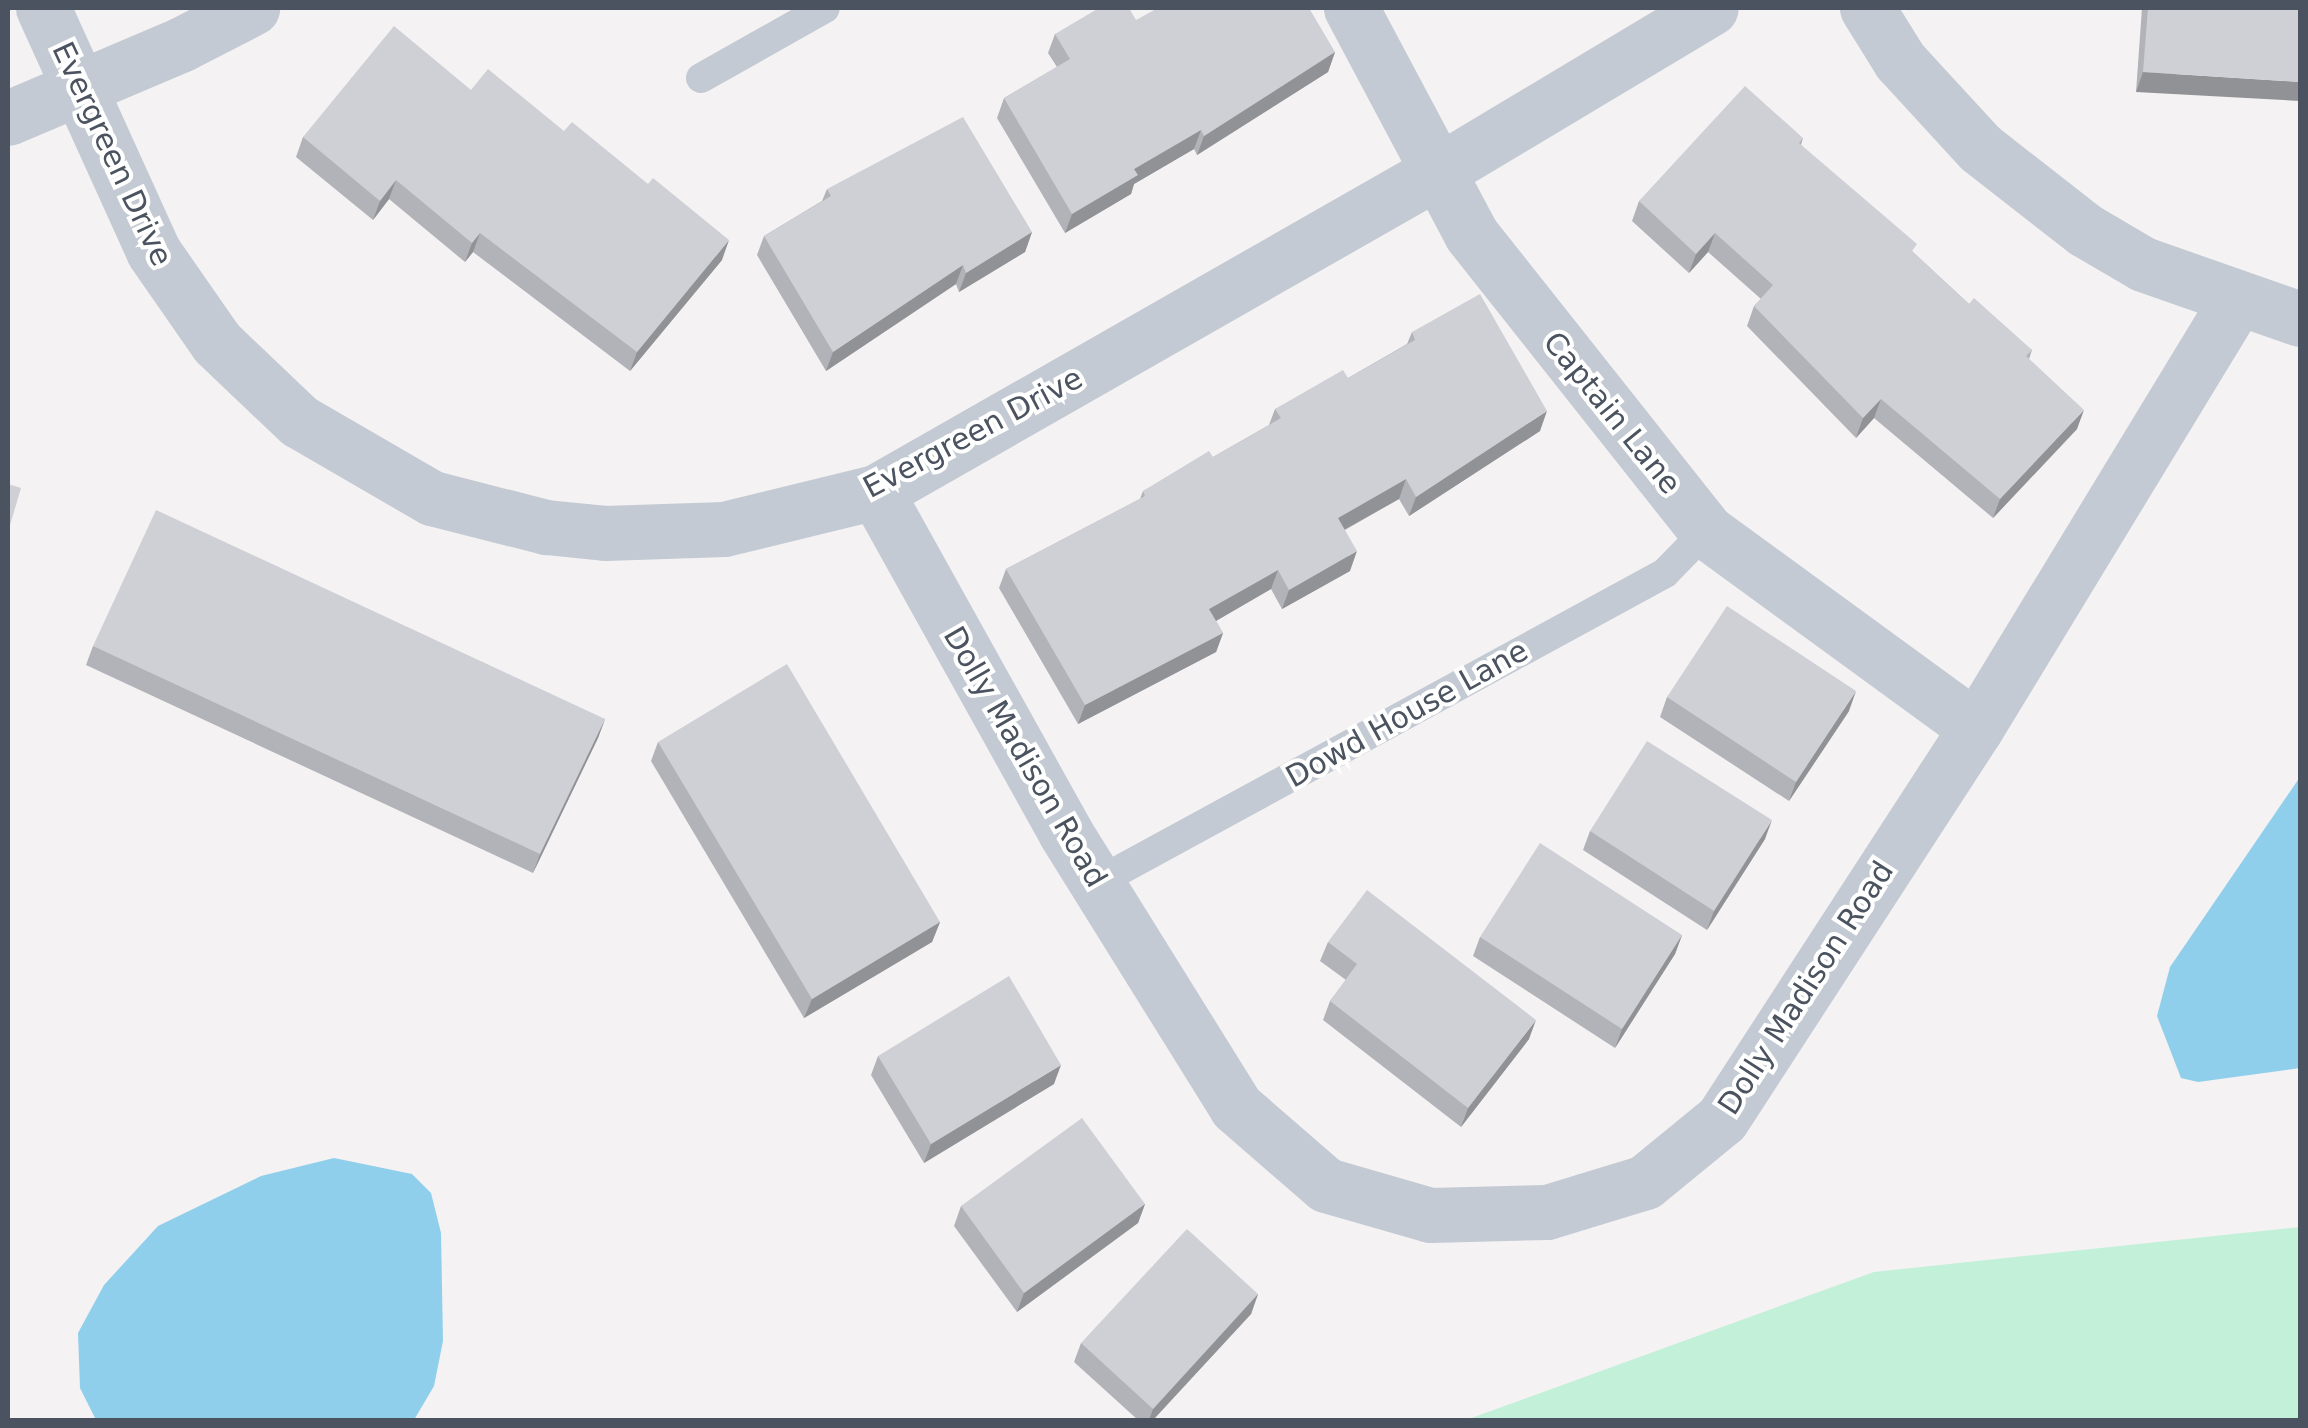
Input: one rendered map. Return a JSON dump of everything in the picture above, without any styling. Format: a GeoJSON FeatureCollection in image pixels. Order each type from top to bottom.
{"type":"FeatureCollection","features":[{"type":"Feature","properties":{"kind":"street","name":"Evergreen Drive"},"geometry":{"type":"LineString","coordinates":[[43,8],[152,251],[217,343],[299,421],[432,498],[546,527],[605,533],[724,529],[876,492],[1442,169],[1711,8]]}},
{"type":"Feature","properties":{"kind":"street"},"geometry":{"type":"LineString","coordinates":[[8,118],[252,8]]}},
{"type":"Feature","properties":{"kind":"street","name":"Captain Lane"},"geometry":{"type":"LineString","coordinates":[[1351,8],[1442,169],[1471,234],[1706,531],[1976,728]]}},
{"type":"Feature","properties":{"kind":"street"},"geometry":{"type":"LineString","coordinates":[[1867,8],[1900,61],[1980,148],[2084,230],[2143,264],[2300,319]]}},
{"type":"Feature","properties":{"kind":"street","name":"Dolly Madison Road"},"geometry":{"type":"LineString","coordinates":[[876,492],[1096,883],[1236,1107],[1326,1184],[1430,1215],[1547,1212],[1645,1182],[1722,1120],[1976,728],[2237,299]]}},
{"type":"Feature","properties":{"kind":"lane"},"geometry":{"type":"LineString","coordinates":[[702,78],[825,8]]}},
{"type":"Feature","properties":{"kind":"lane","name":"Dowd House Lane"},"geometry":{"type":"LineString","coordinates":[[1096,883],[1665,573],[1706,531]]}},
{"type":"Feature","properties":{"kind":"green space"},"geometry":{"type":"Polygon","coordinates":[[[2300,1227],[2300,1420],[1466,1420],[1874,1272],[2300,1227]]]}},
{"type":"Feature","properties":{"kind":"water"},"geometry":{"type":"Polygon","coordinates":[[[2300,777],[2300,1068],[2198,1082],[2181,1078],[2157,1016],[2170,967],[2300,777]]]}},
{"type":"Feature","properties":{"kind":"water"},"geometry":{"type":"Polygon","coordinates":[[[334,1158],[412,1174],[431,1193],[441,1233],[443,1341],[434,1386],[414,1420],[96,1420],[80,1388],[78,1333],[104,1285],[158,1226],[261,1176],[334,1158]]]}},
{"type":"Feature","properties":{"kind":"building"},"geometry":{"type":"Polygon","coordinates":[[[1099,8],[1129,8],[1136,20],[1158,8],[1309,8],[1335,52],[1204,136],[1201,130],[1134,169],[1138,175],[1072,214],[1004,98],[1070,59],[1055,34],[1099,8]]]}},
{"type":"Feature","properties":{"kind":"building"},"geometry":{"type":"Polygon","coordinates":[[[2148,8],[2300,8],[2300,82],[2143,72],[2148,8]]]}},
{"type":"Feature","properties":{"kind":"building"},"geometry":{"type":"Polygon","coordinates":[[[394,26],[471,90],[488,69],[564,131],[572,122],[648,184],[653,178],[729,240],[637,352],[480,233],[472,243],[396,180],[380,201],[303,137],[394,26]]]}},
{"type":"Feature","properties":{"kind":"building"},"geometry":{"type":"Polygon","coordinates":[[[1745,86],[1803,138],[1799,143],[1917,244],[1912,251],[1969,304],[1974,298],[2032,350],[2026,356],[2084,410],[2000,499],[1881,399],[1863,418],[1754,306],[1773,285],[1715,233],[1696,254],[1639,201],[1745,86]]]}},
{"type":"Feature","properties":{"kind":"building"},"geometry":{"type":"Polygon","coordinates":[[[963,117],[1032,232],[966,273],[963,265],[833,352],[764,236],[831,196],[827,189],[963,117]]]}},
{"type":"Feature","properties":{"kind":"building"},"geometry":{"type":"Polygon","coordinates":[[[1480,294],[1547,411],[1416,497],[1406,479],[1338,518],[1357,551],[1289,590],[1278,570],[1209,609],[1223,633],[1085,705],[1006,569],[1145,496],[1143,491],[1209,451],[1213,457],[1281,418],[1275,409],[1343,370],[1348,378],[1415,340],[1412,332],[1480,294]]]}},
{"type":"Feature","properties":{"kind":"building"},"geometry":{"type":"Polygon","coordinates":[[[8,484],[21,488],[8,532],[8,484]]]}},
{"type":"Feature","properties":{"kind":"building"},"geometry":{"type":"Polygon","coordinates":[[[156,510],[605,719],[540,854],[93,646],[156,510]]]}},
{"type":"Feature","properties":{"kind":"building"},"geometry":{"type":"Polygon","coordinates":[[[1727,606],[1856,691],[1796,782],[1667,697],[1727,606]]]}},
{"type":"Feature","properties":{"kind":"building"},"geometry":{"type":"Polygon","coordinates":[[[787,664],[940,922],[812,999],[658,742],[787,664]]]}},
{"type":"Feature","properties":{"kind":"building"},"geometry":{"type":"Polygon","coordinates":[[[1647,741],[1772,820],[1714,911],[1590,831],[1647,741]]]}},
{"type":"Feature","properties":{"kind":"building"},"geometry":{"type":"Polygon","coordinates":[[[1540,843],[1682,935],[1622,1029],[1480,937],[1540,843]]]}},
{"type":"Feature","properties":{"kind":"building"},"geometry":{"type":"Polygon","coordinates":[[[1367,890],[1536,1020],[1468,1108],[1330,1001],[1357,964],[1328,942],[1367,890]]]}},
{"type":"Feature","properties":{"kind":"building"},"geometry":{"type":"Polygon","coordinates":[[[1009,976],[1061,1065],[931,1144],[878,1056],[1009,976]]]}},
{"type":"Feature","properties":{"kind":"building"},"geometry":{"type":"Polygon","coordinates":[[[1082,1118],[1145,1204],[1024,1293],[961,1206],[1082,1118]]]}},
{"type":"Feature","properties":{"kind":"building"},"geometry":{"type":"Polygon","coordinates":[[[1187,1229],[1258,1294],[1153,1409],[1081,1343],[1187,1229]]]}}]}
